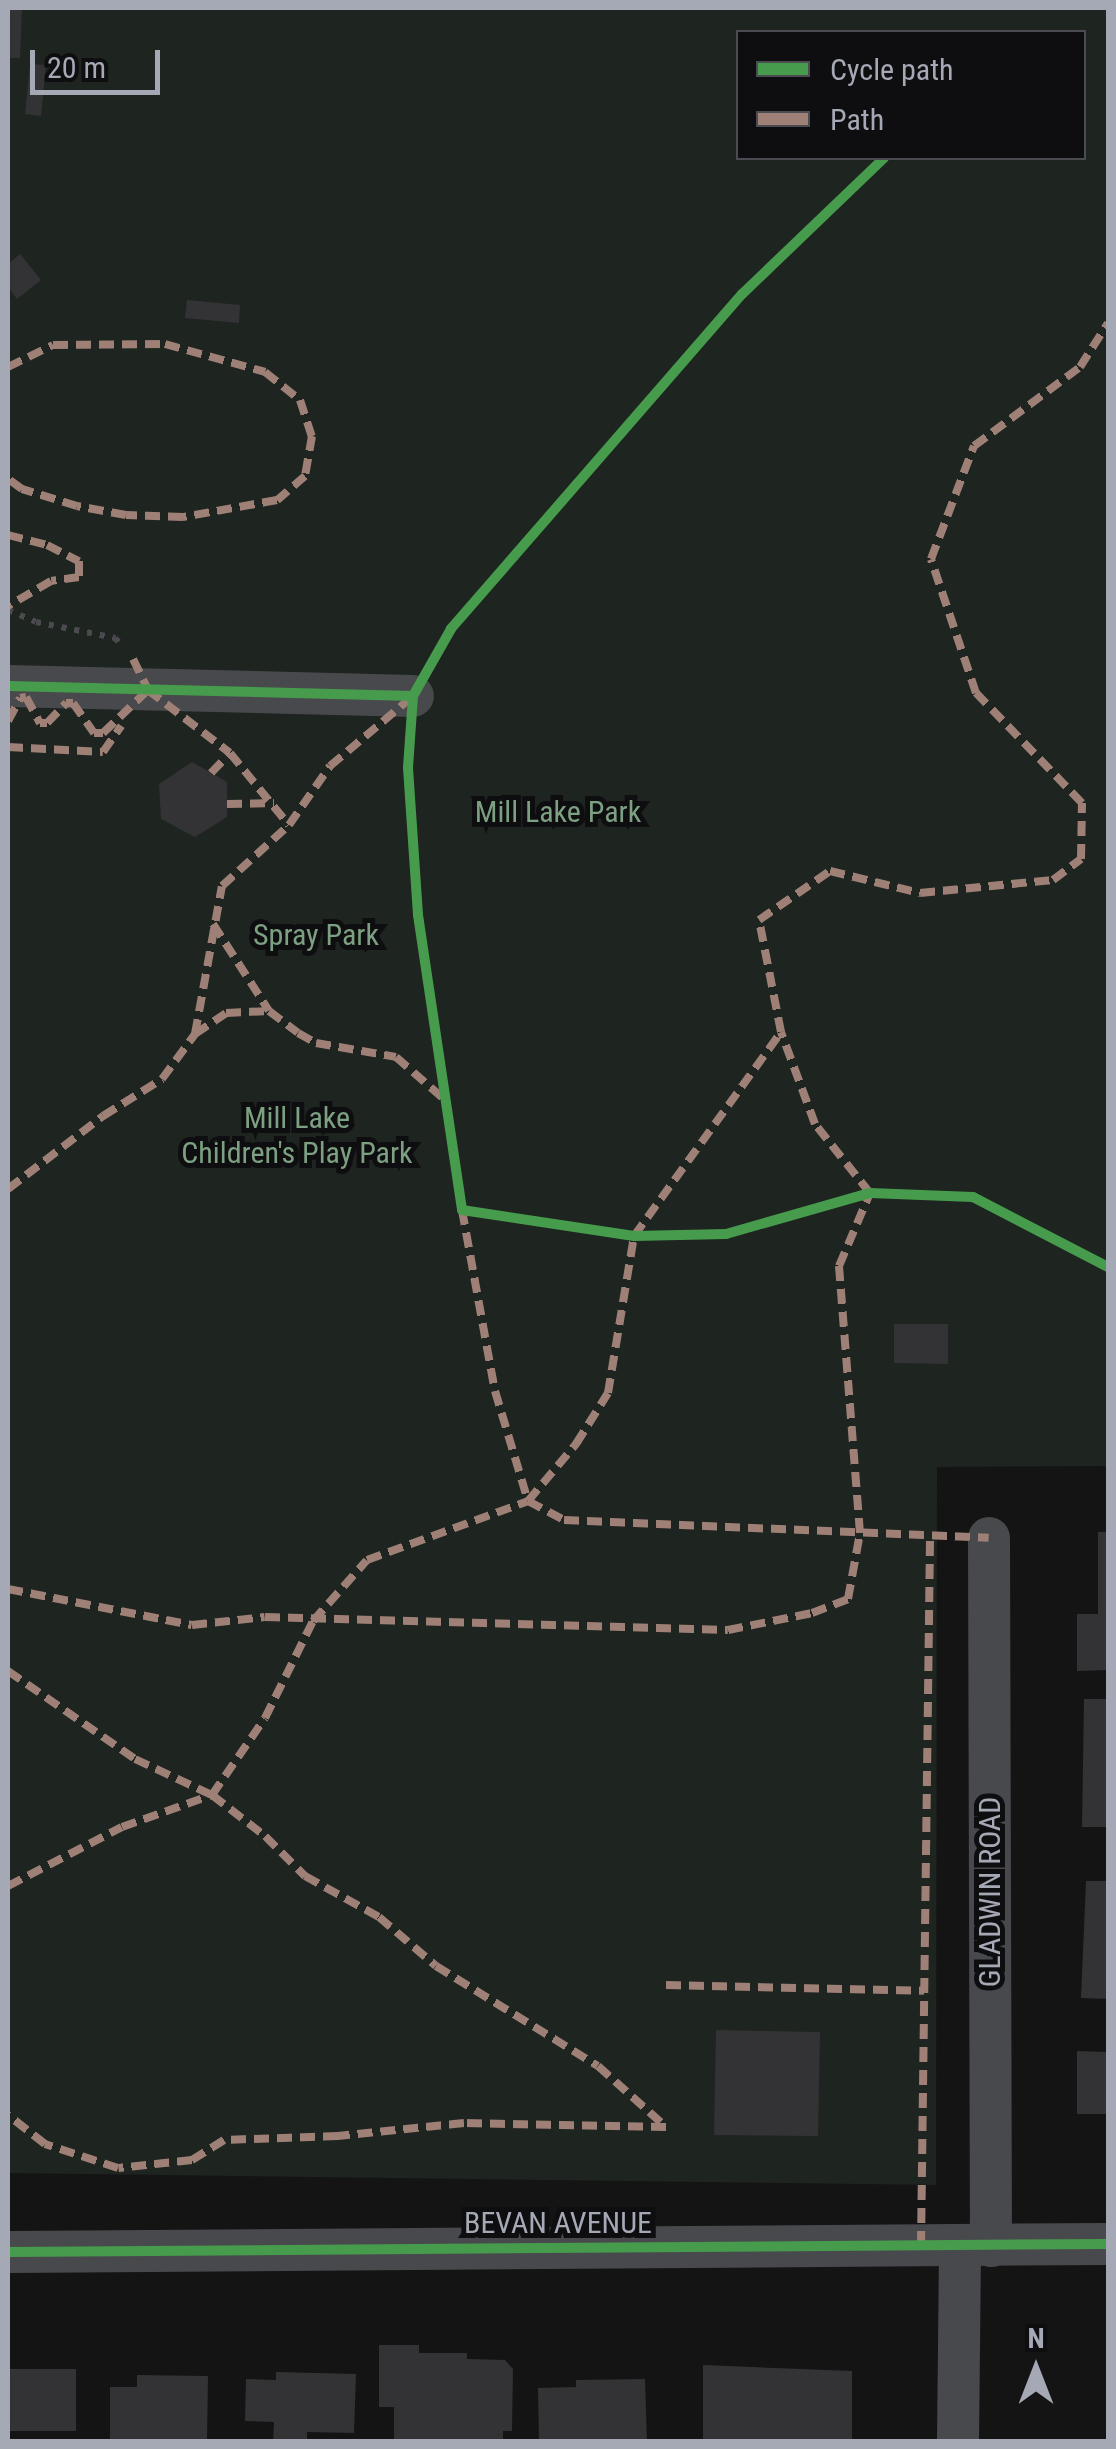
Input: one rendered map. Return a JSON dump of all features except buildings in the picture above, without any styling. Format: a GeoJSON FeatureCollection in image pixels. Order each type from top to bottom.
{"type":"FeatureCollection","features":[{"type":"Feature","properties":{"kind":"street"},"geometry":{"type":"LineString","coordinates":[[8,686],[414,696]]}},
{"type":"Feature","properties":{"kind":"street","name":"GLADWIN ROAD"},"geometry":{"type":"LineString","coordinates":[[958,2442],[976,2246],[989,1538]]}},
{"type":"Feature","properties":{"kind":"street","name":"BEVAN AVENUE"},"geometry":{"type":"LineString","coordinates":[[8,2252],[1108,2244]]}},
{"type":"Feature","properties":{"kind":"path"},"geometry":{"type":"LineString","coordinates":[[8,610],[36,622],[115,638],[133,658]]}},
{"type":"Feature","properties":{"kind":"green space","name":"Mill Lake Park"},"geometry":{"type":"Polygon","coordinates":[[[8,8],[1108,8],[1108,1466],[937,1467],[936,2185],[8,2173],[8,8]]]}},
{"type":"Feature","properties":{"kind":"marked path"},"geometry":{"type":"LineString","coordinates":[[8,1886],[122,1827],[212,1795],[265,1718],[313,1621],[367,1560],[528,1501],[576,1444],[608,1393],[634,1236],[781,1032],[759,920],[830,871],[920,893],[1053,880],[1081,859],[1082,803],[976,693],[931,559],[974,446],[1080,367],[1108,323]]}},
{"type":"Feature","properties":{"kind":"marked path"},"geometry":{"type":"LineString","coordinates":[[8,367],[53,345],[165,344],[265,372],[300,400],[312,436],[305,476],[277,500],[183,517],[126,515],[77,506],[22,489],[8,479]]}},
{"type":"Feature","properties":{"kind":"marked path"},"geometry":{"type":"LineString","coordinates":[[8,535],[47,545],[79,561],[79,577],[51,581],[8,606]]}},
{"type":"Feature","properties":{"kind":"marked path"},"geometry":{"type":"LineString","coordinates":[[133,659],[148,690],[230,753],[289,825]]}},
{"type":"Feature","properties":{"kind":"marked path"},"geometry":{"type":"LineString","coordinates":[[8,721],[20,698],[26,697],[40,723],[47,723],[66,703],[73,703],[94,733],[103,733],[148,690]]}},
{"type":"Feature","properties":{"kind":"marked path"},"geometry":{"type":"LineString","coordinates":[[8,1189],[103,1116],[162,1079],[195,1034],[222,886],[289,825],[330,766],[413,696]]}},
{"type":"Feature","properties":{"kind":"marked path"},"geometry":{"type":"LineString","coordinates":[[8,747],[103,752],[121,726]]}},
{"type":"Feature","properties":{"kind":"marked path"},"geometry":{"type":"LineString","coordinates":[[211,773],[230,753]]}},
{"type":"Feature","properties":{"kind":"marked path"},"geometry":{"type":"LineString","coordinates":[[227,804],[274,803]]}},
{"type":"Feature","properties":{"kind":"marked path"},"geometry":{"type":"LineString","coordinates":[[213,924],[269,1011],[298,1033],[316,1043],[396,1057],[444,1099]]}},
{"type":"Feature","properties":{"kind":"marked path"},"geometry":{"type":"LineString","coordinates":[[195,1034],[226,1013],[269,1011]]}},
{"type":"Feature","properties":{"kind":"marked path"},"geometry":{"type":"LineString","coordinates":[[8,1589],[192,1625],[265,1617],[728,1630],[812,1613],[848,1599],[860,1533],[839,1266],[870,1193],[815,1124],[781,1032]]}},
{"type":"Feature","properties":{"kind":"marked path"},"geometry":{"type":"LineString","coordinates":[[462,1210],[495,1391],[528,1501],[564,1520],[989,1538]]}},
{"type":"Feature","properties":{"kind":"marked path"},"geometry":{"type":"LineString","coordinates":[[921,2246],[930,1536]]}},
{"type":"Feature","properties":{"kind":"marked path"},"geometry":{"type":"LineString","coordinates":[[8,1671],[135,1759],[212,1795],[265,1836],[305,1876],[379,1917],[436,1966],[598,2066],[666,2127],[464,2123],[338,2136],[224,2140],[192,2160],[118,2168],[45,2144],[8,2115]]}},
{"type":"Feature","properties":{"kind":"marked path"},"geometry":{"type":"LineString","coordinates":[[666,1985],[924,1991]]}},
{"type":"Feature","properties":{"kind":"cycle path"},"geometry":{"type":"LineString","coordinates":[[882,160],[742,294],[451,629],[413,696],[408,768],[418,915],[462,1210],[634,1236],[726,1234],[870,1193],[973,1197],[1108,1267]]}},
{"type":"Feature","properties":{"kind":"cycle path"},"geometry":{"type":"LineString","coordinates":[[8,686],[413,696]]}},
{"type":"Feature","properties":{"kind":"cycle path"},"geometry":{"type":"LineString","coordinates":[[8,2252],[1108,2244]]}},
{"type":"Feature","properties":{"kind":"park label","name":"Spray Park"},"geometry":{"type":"Point","coordinates":[316,935]}},
{"type":"Feature","properties":{"kind":"park label","name":"Mill Lake Children's Play Park"},"geometry":{"type":"Point","coordinates":[297,1135]}}]}
